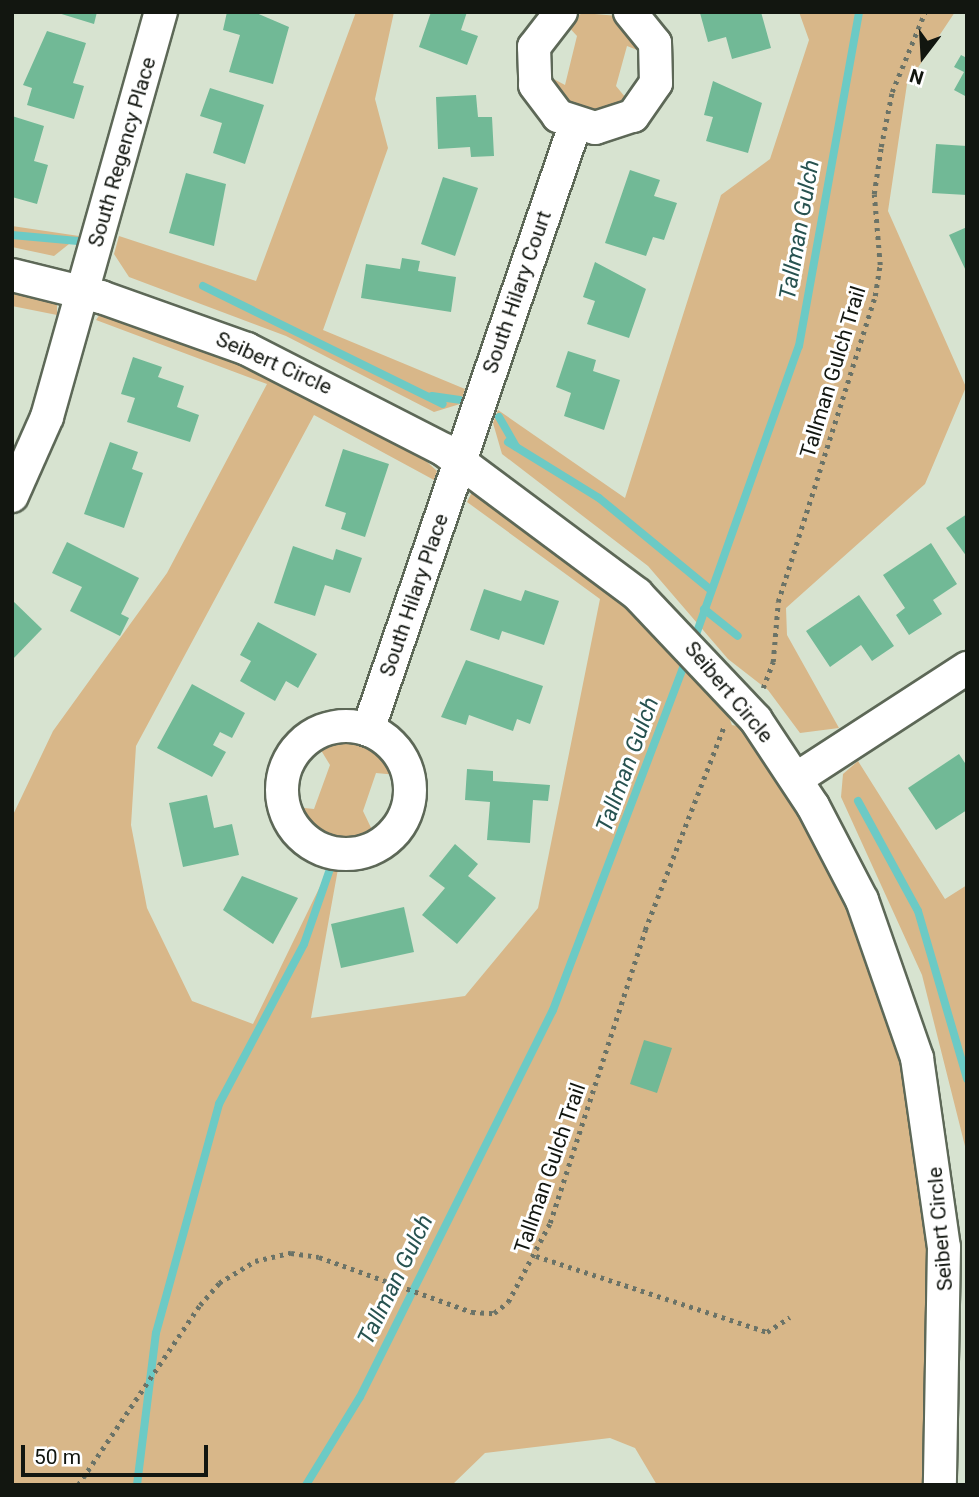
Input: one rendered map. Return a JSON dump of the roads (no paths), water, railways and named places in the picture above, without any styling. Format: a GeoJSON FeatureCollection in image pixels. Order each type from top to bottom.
{"type":"FeatureCollection","features":[{"type":"Feature","properties":{"kind":"street","name":"South Regency Place"},"geometry":{"type":"LineString","coordinates":[[12,496],[37,446],[83,293],[161,12]]}},
{"type":"Feature","properties":{"kind":"street"},"geometry":{"type":"LineString","coordinates":[[561,12],[538,38],[533,76],[544,102],[575,125],[615,125],[641,109],[653,93],[658,52],[650,33],[630,12]]}},
{"type":"Feature","properties":{"kind":"street","name":"South Hilary Court"},"geometry":{"type":"LineString","coordinates":[[460,460],[575,125]]}},
{"type":"Feature","properties":{"kind":"street","name":"Seibert Circle"},"geometry":{"type":"LineString","coordinates":[[12,275],[83,293],[304,374],[460,460],[575,542],[662,617],[720,678],[796,779],[862,900],[893,980],[917,1058],[954,1202],[940,1485]]}},
{"type":"Feature","properties":{"kind":"street","name":"South Hilary Place"},"geometry":{"type":"LineString","coordinates":[[368,730],[460,460]]}},
{"type":"Feature","properties":{"kind":"street"},"geometry":{"type":"LineString","coordinates":[[796,779],[967,668]]}},
{"type":"Feature","properties":{"kind":"street"},"geometry":{"type":"LineString","coordinates":[[368,730],[390,743],[404,764],[410,788],[406,813],[372,849],[348,854],[323,850],[302,836],[286,812],[287,765],[321,732],[368,730]]}},
{"type":"Feature","properties":{"kind":"waterway","name":"Tallman Gulch"},"geometry":{"type":"LineString","coordinates":[[693,643],[799,346],[859,12]]}},
{"type":"Feature","properties":{"kind":"waterway"},"geometry":{"type":"LineString","coordinates":[[12,235],[78,241]]}},
{"type":"Feature","properties":{"kind":"waterway"},"geometry":{"type":"LineString","coordinates":[[203,286],[443,404]]}},
{"type":"Feature","properties":{"kind":"waterway"},"geometry":{"type":"LineString","coordinates":[[432,396],[460,400]]}},
{"type":"Feature","properties":{"kind":"waterway"},"geometry":{"type":"LineString","coordinates":[[499,417],[516,446]]}},
{"type":"Feature","properties":{"kind":"waterway"},"geometry":{"type":"LineString","coordinates":[[508,442],[599,498],[711,590]]}},
{"type":"Feature","properties":{"kind":"waterway"},"geometry":{"type":"LineString","coordinates":[[704,609],[738,636]]}},
{"type":"Feature","properties":{"kind":"waterway","name":"Tallman Gulch"},"geometry":{"type":"LineString","coordinates":[[306,1485],[360,1397],[553,1010],[687,658]]}},
{"type":"Feature","properties":{"kind":"waterway"},"geometry":{"type":"LineString","coordinates":[[858,801],[918,911],[967,1079]]}},
{"type":"Feature","properties":{"kind":"waterway"},"geometry":{"type":"LineString","coordinates":[[137,1485],[156,1333],[219,1104],[304,944],[332,863]]}}]}
